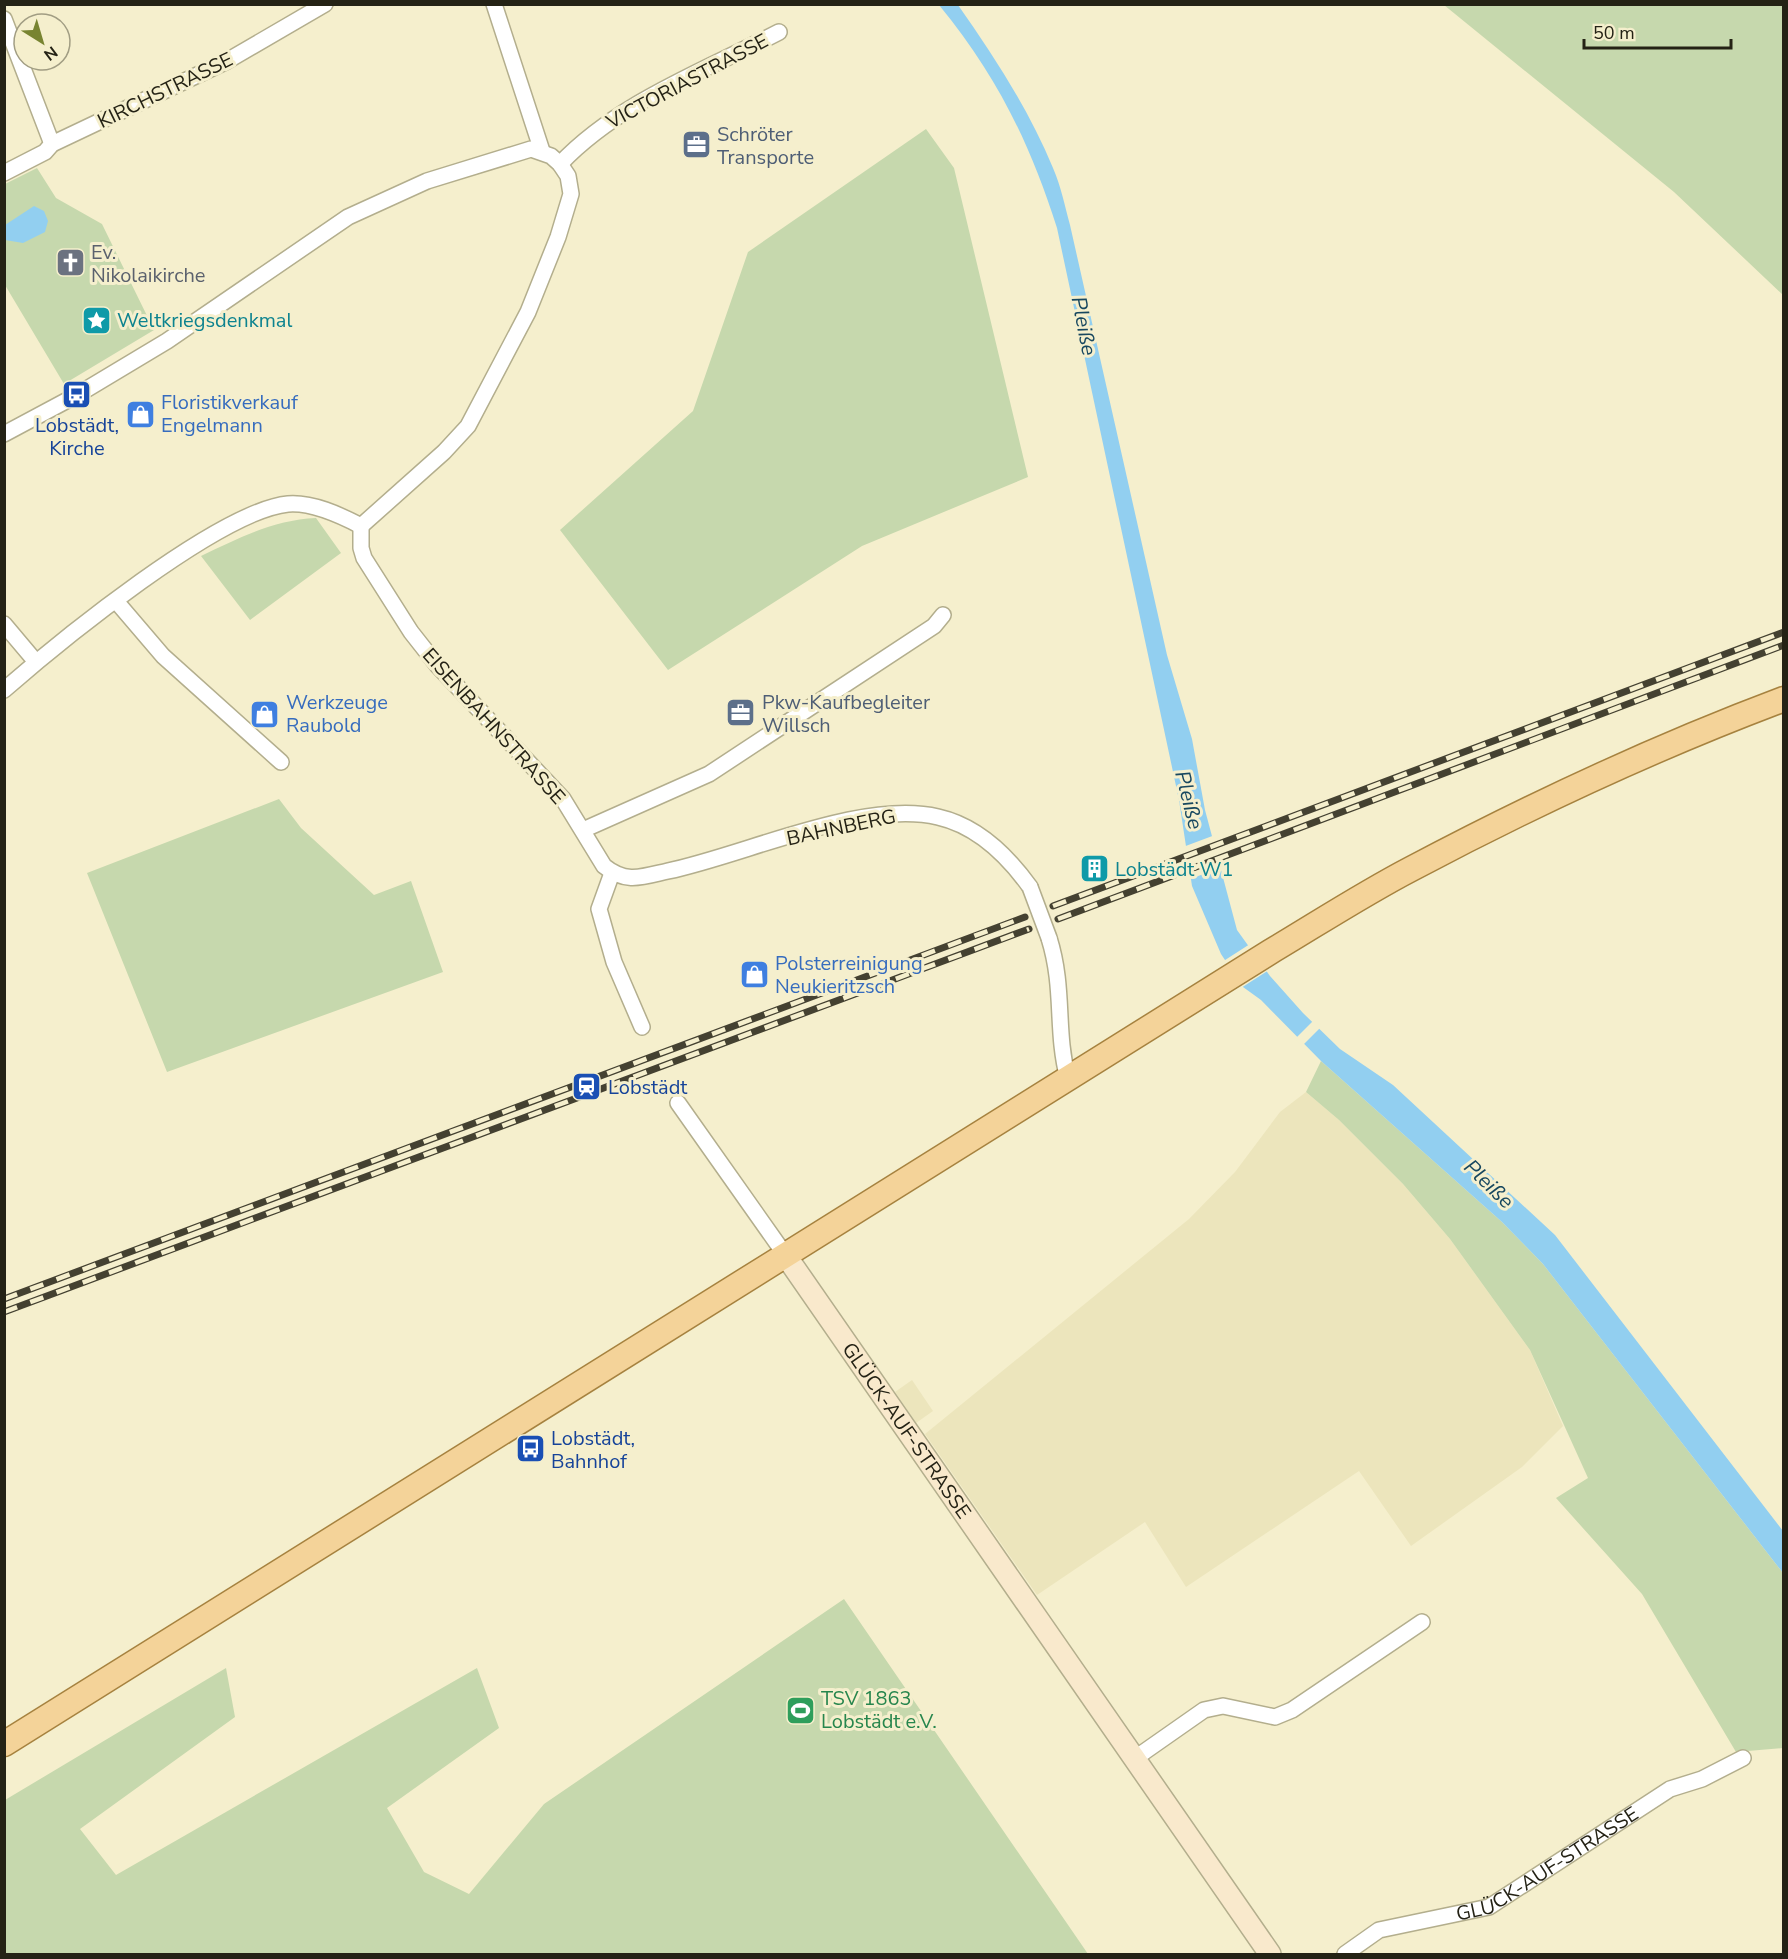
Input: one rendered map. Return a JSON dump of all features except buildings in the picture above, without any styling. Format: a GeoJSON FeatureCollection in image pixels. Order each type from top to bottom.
{"type":"FeatureCollection","features":[{"type":"Feature","properties":{"kind":"main road"},"geometry":{"type":"LineString","coordinates":[[4,1744],[1068,1080],[1222,981],[1409,870],[1545,800],[1723,722],[1784,699]]}},
{"type":"Feature","properties":{"kind":"main road","name":"GLÜCK-AUF-STRASSE"},"geometry":{"type":"LineString","coordinates":[[786,1256],[1270,1954]]}},
{"type":"Feature","properties":{"kind":"street","name":"KIRCHSTRASSE"},"geometry":{"type":"LineString","coordinates":[[4,172],[45,152],[52,144],[227,61],[325,4]]}},
{"type":"Feature","properties":{"kind":"street"},"geometry":{"type":"LineString","coordinates":[[494,4],[542,151]]}},
{"type":"Feature","properties":{"kind":"street"},"geometry":{"type":"LineString","coordinates":[[4,19],[52,144]]}},
{"type":"Feature","properties":{"kind":"street","name":"VICTORIASTRASSE"},"geometry":{"type":"LineString","coordinates":[[560,164],[582,141],[614,117],[779,32]]}},
{"type":"Feature","properties":{"kind":"street"},"geometry":{"type":"LineString","coordinates":[[4,434],[77,395],[167,341],[348,218],[427,181],[531,149],[542,151],[560,164],[568,176],[571,194],[558,237],[528,312],[468,426],[444,452],[361,526],[340,515],[313,507],[289,504],[266,509],[223,529],[116,601],[36,662],[4,690]]}},
{"type":"Feature","properties":{"kind":"street","name":"EISENBAHNSTRASSE"},"geometry":{"type":"LineString","coordinates":[[361,526],[361,548],[364,558],[411,632],[437,665],[563,799],[604,866],[612,873]]}},
{"type":"Feature","properties":{"kind":"street"},"geometry":{"type":"LineString","coordinates":[[116,601],[163,656],[281,762]]}},
{"type":"Feature","properties":{"kind":"street"},"geometry":{"type":"LineString","coordinates":[[583,830],[709,774],[736,759],[769,733],[934,626],[944,615]]}},
{"type":"Feature","properties":{"kind":"street"},"geometry":{"type":"LineString","coordinates":[[4,624],[36,662]]}},
{"type":"Feature","properties":{"kind":"street","name":"BAHNBERG"},"geometry":{"type":"LineString","coordinates":[[612,873],[626,879],[680,869],[807,831],[861,819],[905,813],[939,817],[972,831],[994,845],[1013,863],[1030,887],[1058,965],[1061,1012],[1060,1050],[1068,1080]]}},
{"type":"Feature","properties":{"kind":"street"},"geometry":{"type":"LineString","coordinates":[[612,873],[599,909],[615,962],[642,1028]]}},
{"type":"Feature","properties":{"kind":"street","name":"GLÜCK-AUF-STRASSE"},"geometry":{"type":"LineString","coordinates":[[678,1103],[786,1256]]}},
{"type":"Feature","properties":{"kind":"street"},"geometry":{"type":"LineString","coordinates":[[1134,1759],[1204,1710],[1223,1706],[1275,1718],[1292,1710],[1422,1622]]}},
{"type":"Feature","properties":{"kind":"street","name":"GLÜCK-AUF-STRASSE"},"geometry":{"type":"LineString","coordinates":[[1345,1954],[1379,1930],[1489,1906],[1670,1789],[1702,1779],[1743,1758]]}},
{"type":"Feature","properties":{"kind":"shaded area"},"geometry":{"type":"Polygon","coordinates":[[[1306,1092],[1339,1120],[1403,1184],[1450,1239],[1530,1350],[1563,1426],[1522,1467],[1411,1546],[1359,1471],[1186,1587],[1145,1522],[1037,1595],[925,1434],[1189,1219],[1235,1172],[1280,1112],[1306,1092]]]}},
{"type":"Feature","properties":{"kind":"shaded area"},"geometry":{"type":"Polygon","coordinates":[[[912,1380],[933,1411],[916,1423],[895,1392],[912,1380]]]}},
{"type":"Feature","properties":{"kind":"green space"},"geometry":{"type":"Polygon","coordinates":[[[1444,5],[1783,5],[1783,295],[1674,192],[1444,5]]]}},
{"type":"Feature","properties":{"kind":"green space"},"geometry":{"type":"Polygon","coordinates":[[[926,129],[954,168],[1028,477],[862,546],[668,670],[560,530],[693,411],[748,252],[926,129]]]}},
{"type":"Feature","properties":{"kind":"green space"},"geometry":{"type":"Polygon","coordinates":[[[37,168],[56,198],[102,224],[154,330],[64,384],[5,285],[5,184],[37,168]]]}},
{"type":"Feature","properties":{"kind":"green space"},"geometry":{"type":"Polygon","coordinates":[[[316,518],[341,553],[250,620],[201,556],[271,526],[300,519],[316,518]]]}},
{"type":"Feature","properties":{"kind":"green space"},"geometry":{"type":"Polygon","coordinates":[[[279,799],[301,828],[374,895],[411,881],[443,972],[167,1072],[87,873],[279,799]]]}},
{"type":"Feature","properties":{"kind":"green space"},"geometry":{"type":"Polygon","coordinates":[[[1321,1061],[1502,1222],[1543,1264],[1783,1573],[1783,1748],[1736,1752],[1642,1594],[1556,1498],[1588,1478],[1530,1350],[1450,1239],[1403,1184],[1339,1120],[1306,1092],[1321,1061]]]}},
{"type":"Feature","properties":{"kind":"green space","name":"TSV 1863 Lobstädt e.V."},"geometry":{"type":"Polygon","coordinates":[[[844,1599],[1088,1954],[5,1954],[5,1800],[226,1668],[235,1717],[80,1829],[116,1875],[477,1668],[499,1728],[387,1808],[424,1872],[469,1894],[544,1804],[844,1599]]]}},
{"type":"Feature","properties":{"kind":"water","name":"Pleiße"},"geometry":{"type":"Polygon","coordinates":[[[939,5],[958,5],[985,44],[1033,125],[1058,182],[1070,225],[1167,655],[1192,739],[1205,810],[1237,930],[1270,976],[1340,1049],[1393,1085],[1555,1235],[1783,1531],[1783,1573],[1543,1264],[1502,1222],[1321,1061],[1261,1000],[1243,987],[1221,954],[1192,886],[1179,800],[1057,228],[1035,166],[1009,110],[960,31],[939,5]]]}},
{"type":"Feature","properties":{"kind":"water"},"geometry":{"type":"Polygon","coordinates":[[[34,206],[44,211],[48,221],[45,232],[23,243],[5,240],[5,225],[34,206]]]}},
{"type":"Feature","properties":{"kind":"pier"},"geometry":{"type":"Polygon","coordinates":[[[1215,835],[1224,866],[1188,880],[1183,847],[1215,835]]]}},
{"type":"Feature","properties":{"kind":"pier"},"geometry":{"type":"Polygon","coordinates":[[[1250,944],[1269,970],[1241,988],[1222,962],[1250,944]]]}},
{"type":"Feature","properties":{"kind":"pier"},"geometry":{"type":"Polygon","coordinates":[[[1314,1020],[1321,1027],[1302,1046],[1295,1039],[1314,1020]]]}},
{"type":"Feature","properties":{"kind":"railway"},"geometry":{"type":"LineString","coordinates":[[1053,906],[1784,632]]}},
{"type":"Feature","properties":{"kind":"railway"},"geometry":{"type":"LineString","coordinates":[[1058,919],[1784,645]]}},
{"type":"Feature","properties":{"kind":"railway"},"geometry":{"type":"LineString","coordinates":[[4,1299],[1025,917]]}},
{"type":"Feature","properties":{"kind":"railway"},"geometry":{"type":"LineString","coordinates":[[4,1312],[1029,929]]}},
{"type":"Feature","properties":{"kind":"place","name":"Schröter Transporte"},"geometry":{"type":"Point","coordinates":[696,145]}},
{"type":"Feature","properties":{"kind":"place","name":"Ev. Nikolaikirche"},"geometry":{"type":"Point","coordinates":[70,263]}},
{"type":"Feature","properties":{"kind":"place","name":"Weltkriegsdenkmal"},"geometry":{"type":"Point","coordinates":[96,320]}},
{"type":"Feature","properties":{"kind":"place","name":"Lobstädt, Kirche"},"geometry":{"type":"Point","coordinates":[77,395]}},
{"type":"Feature","properties":{"kind":"place","name":"Floristikverkauf Engelmann"},"geometry":{"type":"Point","coordinates":[140,414]}},
{"type":"Feature","properties":{"kind":"place","name":"Pkw-Kaufbegleiter Willsch"},"geometry":{"type":"Point","coordinates":[741,713]}},
{"type":"Feature","properties":{"kind":"place","name":"Werkzeuge Raubold"},"geometry":{"type":"Point","coordinates":[265,714]}},
{"type":"Feature","properties":{"kind":"place","name":"Lobstädt W1"},"geometry":{"type":"Point","coordinates":[1094,869]}},
{"type":"Feature","properties":{"kind":"place","name":"Polsterreinigung Neukieritzsch"},"geometry":{"type":"Point","coordinates":[754,974]}},
{"type":"Feature","properties":{"kind":"place","name":"Lobstädt"},"geometry":{"type":"Point","coordinates":[587,1087]}},
{"type":"Feature","properties":{"kind":"place","name":"Lobstädt, Bahnhof"},"geometry":{"type":"Point","coordinates":[530,1449]}},
{"type":"Feature","properties":{"kind":"place","name":"TSV 1863 Lobstädt e.V."},"geometry":{"type":"Point","coordinates":[800,1710]}}]}
